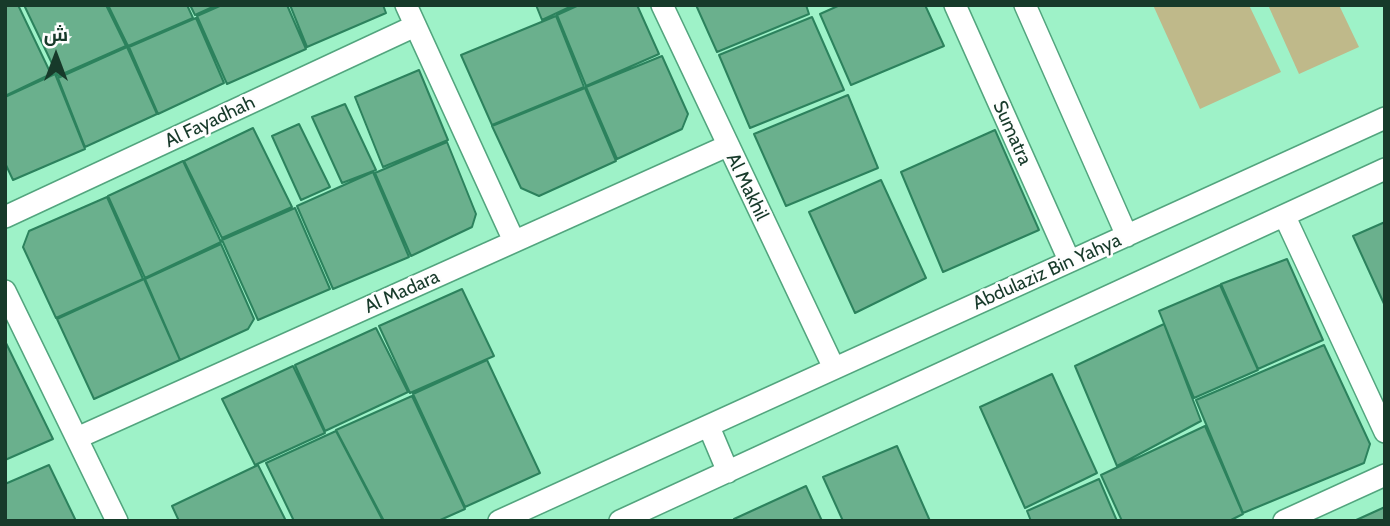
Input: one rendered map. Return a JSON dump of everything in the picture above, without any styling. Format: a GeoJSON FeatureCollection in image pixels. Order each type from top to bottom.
{"type":"FeatureCollection","features":[{"type":"Feature","properties":{"kind":"street"},"geometry":{"type":"LineString","coordinates":[[406,5],[514,241]]}},
{"type":"Feature","properties":{"kind":"street","name":"Al Makhil"},"geometry":{"type":"LineString","coordinates":[[662,5],[834,368]]}},
{"type":"Feature","properties":{"kind":"street","name":"Sumatra"},"geometry":{"type":"LineString","coordinates":[[955,5],[1069,261]]}},
{"type":"Feature","properties":{"kind":"street"},"geometry":{"type":"LineString","coordinates":[[1025,5],[1127,236]]}},
{"type":"Feature","properties":{"kind":"street","name":"Al Fayadhah"},"geometry":{"type":"LineString","coordinates":[[5,217],[415,26]]}},
{"type":"Feature","properties":{"kind":"street","name":"Abdulaziz Bin Yahya"},"geometry":{"type":"LineString","coordinates":[[499,521],[1385,118]]}},
{"type":"Feature","properties":{"kind":"street","name":"Al Madara"},"geometry":{"type":"LineString","coordinates":[[77,438],[727,146]]}},
{"type":"Feature","properties":{"kind":"street"},"geometry":{"type":"LineString","coordinates":[[620,521],[1385,169]]}},
{"type":"Feature","properties":{"kind":"street"},"geometry":{"type":"LineString","coordinates":[[1285,217],[1385,432]]}},
{"type":"Feature","properties":{"kind":"street"},"geometry":{"type":"LineString","coordinates":[[5,291],[117,521]]}},
{"type":"Feature","properties":{"kind":"street"},"geometry":{"type":"LineString","coordinates":[[709,427],[728,472]]}},
{"type":"Feature","properties":{"kind":"street"},"geometry":{"type":"LineString","coordinates":[[1284,521],[1385,474]]}},
{"type":"Feature","properties":{"kind":"shaded area"},"geometry":{"type":"Polygon","coordinates":[[[1153,5],[1249,5],[1281,72],[1200,109],[1153,5]]]}},
{"type":"Feature","properties":{"kind":"shaded area"},"geometry":{"type":"Polygon","coordinates":[[[1268,5],[1339,5],[1359,47],[1299,74],[1268,5]]]}},
{"type":"Feature","properties":{"kind":"building"},"geometry":{"type":"Polygon","coordinates":[[[5,5],[18,5],[51,74],[5,96],[5,5]]]}},
{"type":"Feature","properties":{"kind":"building"},"geometry":{"type":"Polygon","coordinates":[[[24,5],[106,5],[126,46],[58,76],[24,5]]]}},
{"type":"Feature","properties":{"kind":"building"},"geometry":{"type":"Polygon","coordinates":[[[108,5],[187,5],[193,18],[128,46],[108,5]]]}},
{"type":"Feature","properties":{"kind":"building"},"geometry":{"type":"Polygon","coordinates":[[[190,5],[217,5],[195,15],[190,5]]]}},
{"type":"Feature","properties":{"kind":"building"},"geometry":{"type":"Polygon","coordinates":[[[222,5],[287,5],[306,49],[227,84],[197,16],[222,5]]]}},
{"type":"Feature","properties":{"kind":"building"},"geometry":{"type":"Polygon","coordinates":[[[290,5],[383,5],[386,13],[307,47],[290,5]]]}},
{"type":"Feature","properties":{"kind":"building"},"geometry":{"type":"Polygon","coordinates":[[[536,5],[574,5],[542,20],[536,5]]]}},
{"type":"Feature","properties":{"kind":"building"},"geometry":{"type":"Polygon","coordinates":[[[579,5],[637,5],[659,54],[586,86],[557,15],[579,5]]]}},
{"type":"Feature","properties":{"kind":"building"},"geometry":{"type":"Polygon","coordinates":[[[696,5],[806,5],[809,14],[717,52],[696,5]]]}},
{"type":"Feature","properties":{"kind":"building"},"geometry":{"type":"Polygon","coordinates":[[[840,5],[925,5],[944,46],[851,85],[820,14],[840,5]]]}},
{"type":"Feature","properties":{"kind":"building"},"geometry":{"type":"Polygon","coordinates":[[[556,16],[584,87],[492,125],[461,55],[556,16]]]}},
{"type":"Feature","properties":{"kind":"building"},"geometry":{"type":"Polygon","coordinates":[[[812,17],[844,90],[750,128],[719,55],[812,17]]]}},
{"type":"Feature","properties":{"kind":"building"},"geometry":{"type":"Polygon","coordinates":[[[196,18],[224,83],[158,114],[129,47],[196,18]]]}},
{"type":"Feature","properties":{"kind":"building"},"geometry":{"type":"Polygon","coordinates":[[[127,47],[157,114],[85,147],[58,78],[127,47]]]}},
{"type":"Feature","properties":{"kind":"building"},"geometry":{"type":"Polygon","coordinates":[[[662,56],[688,114],[682,129],[617,159],[586,87],[662,56]]]}},
{"type":"Feature","properties":{"kind":"building"},"geometry":{"type":"Polygon","coordinates":[[[419,70],[448,140],[383,167],[355,97],[419,70]]]}},
{"type":"Feature","properties":{"kind":"building"},"geometry":{"type":"Polygon","coordinates":[[[55,74],[85,149],[13,180],[5,163],[5,97],[55,74]]]}},
{"type":"Feature","properties":{"kind":"building"},"geometry":{"type":"Polygon","coordinates":[[[585,88],[616,161],[539,196],[521,188],[492,126],[585,88]]]}},
{"type":"Feature","properties":{"kind":"building"},"geometry":{"type":"Polygon","coordinates":[[[848,95],[878,168],[786,206],[754,134],[848,95]]]}},
{"type":"Feature","properties":{"kind":"building"},"geometry":{"type":"Polygon","coordinates":[[[345,104],[376,170],[342,183],[312,117],[345,104]]]}},
{"type":"Feature","properties":{"kind":"building"},"geometry":{"type":"Polygon","coordinates":[[[299,124],[330,187],[301,200],[272,136],[299,124]]]}},
{"type":"Feature","properties":{"kind":"building"},"geometry":{"type":"Polygon","coordinates":[[[253,128],[292,207],[222,238],[184,161],[253,128]]]}},
{"type":"Feature","properties":{"kind":"building"},"geometry":{"type":"Polygon","coordinates":[[[995,130],[1039,230],[943,272],[901,172],[995,130]]]}},
{"type":"Feature","properties":{"kind":"building"},"geometry":{"type":"Polygon","coordinates":[[[447,142],[476,214],[472,227],[411,256],[375,173],[447,142]]]}},
{"type":"Feature","properties":{"kind":"building"},"geometry":{"type":"Polygon","coordinates":[[[183,161],[221,242],[145,278],[108,196],[183,161]]]}},
{"type":"Feature","properties":{"kind":"building"},"geometry":{"type":"Polygon","coordinates":[[[373,172],[409,257],[333,289],[297,206],[373,172]]]}},
{"type":"Feature","properties":{"kind":"building"},"geometry":{"type":"Polygon","coordinates":[[[881,180],[926,278],[855,313],[809,212],[881,180]]]}},
{"type":"Feature","properties":{"kind":"building"},"geometry":{"type":"Polygon","coordinates":[[[107,197],[143,279],[56,318],[23,247],[29,231],[107,197]]]}},
{"type":"Feature","properties":{"kind":"building"},"geometry":{"type":"Polygon","coordinates":[[[295,208],[330,289],[258,320],[222,240],[295,208]]]}},
{"type":"Feature","properties":{"kind":"building"},"geometry":{"type":"Polygon","coordinates":[[[1385,222],[1385,306],[1353,236],[1385,222]]]}},
{"type":"Feature","properties":{"kind":"building"},"geometry":{"type":"Polygon","coordinates":[[[221,244],[254,319],[248,329],[180,360],[145,279],[221,244]]]}},
{"type":"Feature","properties":{"kind":"building"},"geometry":{"type":"Polygon","coordinates":[[[1287,259],[1323,340],[1258,369],[1221,284],[1287,259]]]}},
{"type":"Feature","properties":{"kind":"building"},"geometry":{"type":"Polygon","coordinates":[[[144,279],[180,360],[94,399],[57,319],[144,279]]]}},
{"type":"Feature","properties":{"kind":"building"},"geometry":{"type":"Polygon","coordinates":[[[1220,285],[1258,370],[1194,398],[1159,311],[1220,285]]]}},
{"type":"Feature","properties":{"kind":"building"},"geometry":{"type":"Polygon","coordinates":[[[462,289],[494,356],[410,393],[379,326],[462,289]]]}},
{"type":"Feature","properties":{"kind":"building"},"geometry":{"type":"Polygon","coordinates":[[[1164,324],[1201,421],[1117,466],[1075,366],[1164,324]]]}},
{"type":"Feature","properties":{"kind":"building"},"geometry":{"type":"Polygon","coordinates":[[[376,328],[408,392],[325,431],[295,365],[376,328]]]}},
{"type":"Feature","properties":{"kind":"building"},"geometry":{"type":"Polygon","coordinates":[[[5,341],[53,439],[5,460],[5,341]]]}},
{"type":"Feature","properties":{"kind":"building"},"geometry":{"type":"Polygon","coordinates":[[[1324,345],[1370,444],[1364,463],[1243,513],[1196,400],[1324,345]]]}},
{"type":"Feature","properties":{"kind":"building"},"geometry":{"type":"Polygon","coordinates":[[[487,360],[540,473],[465,507],[413,394],[487,360]]]}},
{"type":"Feature","properties":{"kind":"building"},"geometry":{"type":"Polygon","coordinates":[[[293,366],[325,433],[255,465],[222,399],[293,366]]]}},
{"type":"Feature","properties":{"kind":"building"},"geometry":{"type":"Polygon","coordinates":[[[1052,374],[1097,473],[1025,508],[980,407],[1052,374]]]}},
{"type":"Feature","properties":{"kind":"building"},"geometry":{"type":"Polygon","coordinates":[[[412,396],[465,509],[438,521],[384,521],[336,430],[412,396]]]}},
{"type":"Feature","properties":{"kind":"building"},"geometry":{"type":"Polygon","coordinates":[[[1205,426],[1243,514],[1229,521],[1122,521],[1101,475],[1205,426]]]}},
{"type":"Feature","properties":{"kind":"building"},"geometry":{"type":"Polygon","coordinates":[[[336,431],[383,521],[294,521],[266,463],[336,431]]]}},
{"type":"Feature","properties":{"kind":"building"},"geometry":{"type":"Polygon","coordinates":[[[897,446],[930,521],[843,521],[823,477],[897,446]]]}},
{"type":"Feature","properties":{"kind":"building"},"geometry":{"type":"Polygon","coordinates":[[[49,465],[76,521],[5,521],[5,484],[49,465]]]}},
{"type":"Feature","properties":{"kind":"building"},"geometry":{"type":"Polygon","coordinates":[[[258,465],[286,521],[179,521],[172,506],[258,465]]]}},
{"type":"Feature","properties":{"kind":"building"},"geometry":{"type":"Polygon","coordinates":[[[1099,479],[1117,521],[1031,521],[1027,511],[1099,479]]]}},
{"type":"Feature","properties":{"kind":"building"},"geometry":{"type":"Polygon","coordinates":[[[806,486],[822,521],[734,519],[806,486]]]}},
{"type":"Feature","properties":{"kind":"building"},"geometry":{"type":"Polygon","coordinates":[[[1385,507],[1385,521],[1354,521],[1385,507]]]}}]}
